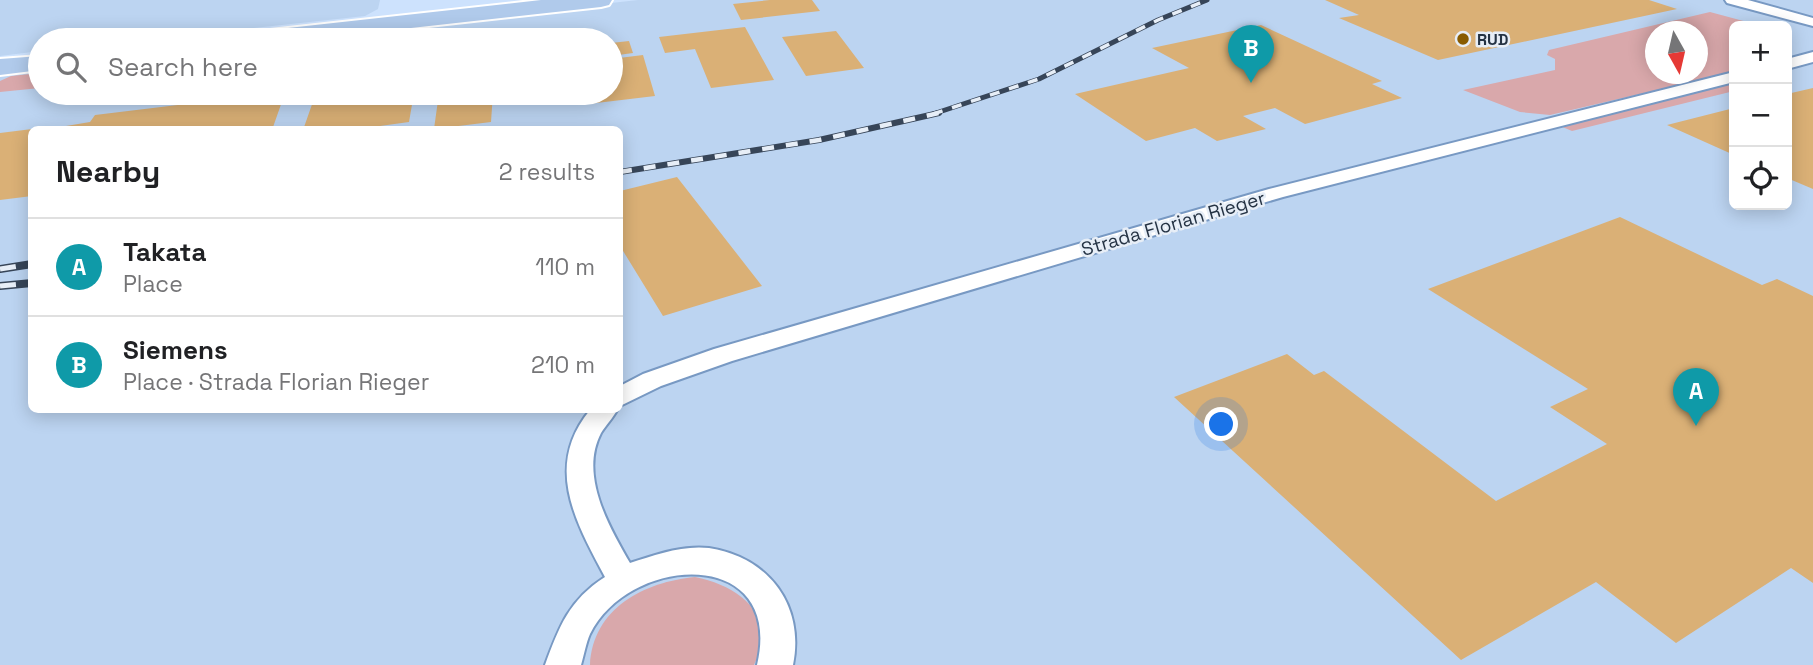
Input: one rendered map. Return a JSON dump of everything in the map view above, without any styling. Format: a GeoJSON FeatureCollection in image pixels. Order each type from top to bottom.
{"type":"FeatureCollection","features":[{"type":"Feature","properties":{"kind":"main road"},"geometry":{"type":"LineString","coordinates":[[350,28],[601,0]]}},
{"type":"Feature","properties":{"kind":"main road"},"geometry":{"type":"LineString","coordinates":[[0,67],[28,64]]}},
{"type":"Feature","properties":{"kind":"street"},"geometry":{"type":"LineString","coordinates":[[1732,0],[1813,22]]}},
{"type":"Feature","properties":{"kind":"street"},"geometry":{"type":"LineString","coordinates":[[1792,63],[1813,57]]}},
{"type":"Feature","properties":{"kind":"street","name":"Strada Florian Rieger"},"geometry":{"type":"LineString","coordinates":[[623,395],[652,380],[723,355],[1276,193],[1729,78]]}},
{"type":"Feature","properties":{"kind":"street"},"geometry":{"type":"LineString","coordinates":[[602,413],[584,435],[580,456],[581,489],[595,528],[622,579]]}},
{"type":"Feature","properties":{"kind":"street"},"geometry":{"type":"LineString","coordinates":[[563,665],[565,647],[577,620],[597,597],[622,579],[652,566],[683,560],[713,562],[740,572],[761,587],[775,610],[780,636],[775,665]]}},
{"type":"Feature","properties":{"kind":"shaded area"},"geometry":{"type":"Polygon","coordinates":[[[0,0],[380,0],[378,9],[365,16],[254,28],[28,28],[28,52],[0,56],[0,0]]]}},
{"type":"Feature","properties":{"kind":"shaded area"},"geometry":{"type":"Polygon","coordinates":[[[638,0],[1813,0],[1813,665],[0,665],[0,73],[28,70],[28,105],[623,105],[623,28],[387,28],[638,0]]]}},
{"type":"Feature","properties":{"kind":"shaded area"},"geometry":{"type":"Polygon","coordinates":[[[1710,12],[1743,21],[1729,21],[1729,73],[1708,78],[1708,21],[1672,21],[1710,12]]]}},
{"type":"Feature","properties":{"kind":"shaded area"},"geometry":{"type":"Polygon","coordinates":[[[1645,27],[1645,84],[1683,84],[1550,115],[1520,112],[1463,90],[1555,70],[1555,59],[1547,55],[1549,50],[1645,27]]]}},
{"type":"Feature","properties":{"kind":"shaded area"},"geometry":{"type":"Polygon","coordinates":[[[28,74],[28,89],[0,92],[0,81],[11,76],[28,74]]]}},
{"type":"Feature","properties":{"kind":"shaded area"},"geometry":{"type":"Polygon","coordinates":[[[1729,83],[1729,92],[1572,131],[1560,126],[1729,83]]]}},
{"type":"Feature","properties":{"kind":"shaded area"},"geometry":{"type":"Polygon","coordinates":[[[695,577],[727,588],[750,606],[758,618],[761,631],[760,647],[754,665],[590,665],[593,645],[600,628],[624,602],[658,585],[695,577]]]}},
{"type":"Feature","properties":{"kind":"building"},"geometry":{"type":"Polygon","coordinates":[[[770,0],[812,0],[820,11],[741,20],[733,4],[770,0]]]}},
{"type":"Feature","properties":{"kind":"building","name":"RUD"},"geometry":{"type":"Polygon","coordinates":[[[1325,0],[1649,0],[1677,9],[1438,60],[1339,18],[1359,15],[1325,0]]]}},
{"type":"Feature","properties":{"kind":"building"},"geometry":{"type":"Polygon","coordinates":[[[1261,25],[1382,81],[1372,84],[1402,98],[1305,124],[1275,108],[1243,116],[1266,129],[1217,141],[1195,128],[1146,141],[1075,94],[1189,68],[1152,48],[1261,25]]]}},
{"type":"Feature","properties":{"kind":"building"},"geometry":{"type":"Polygon","coordinates":[[[745,27],[774,80],[711,88],[695,49],[665,53],[659,37],[745,27]]]}},
{"type":"Feature","properties":{"kind":"building"},"geometry":{"type":"Polygon","coordinates":[[[836,31],[864,68],[806,76],[782,37],[836,31]]]}},
{"type":"Feature","properties":{"kind":"building"},"geometry":{"type":"Polygon","coordinates":[[[629,41],[633,53],[623,54],[623,42],[629,41]]]}},
{"type":"Feature","properties":{"kind":"building"},"geometry":{"type":"Polygon","coordinates":[[[643,55],[655,96],[623,100],[623,58],[643,55]]]}},
{"type":"Feature","properties":{"kind":"building"},"geometry":{"type":"Polygon","coordinates":[[[1813,88],[1813,189],[1792,180],[1792,93],[1813,88]]]}},
{"type":"Feature","properties":{"kind":"building"},"geometry":{"type":"Polygon","coordinates":[[[177,105],[281,105],[273,126],[66,126],[90,122],[95,115],[177,105]]]}},
{"type":"Feature","properties":{"kind":"building"},"geometry":{"type":"Polygon","coordinates":[[[312,105],[412,105],[409,122],[380,126],[304,126],[312,105]]]}},
{"type":"Feature","properties":{"kind":"building"},"geometry":{"type":"Polygon","coordinates":[[[437,105],[492,105],[491,122],[434,126],[437,105]]]}},
{"type":"Feature","properties":{"kind":"building"},"geometry":{"type":"Polygon","coordinates":[[[1729,109],[1729,153],[1667,125],[1729,109]]]}},
{"type":"Feature","properties":{"kind":"building"},"geometry":{"type":"Polygon","coordinates":[[[28,130],[28,196],[0,200],[0,133],[28,130]]]}},
{"type":"Feature","properties":{"kind":"building"},"geometry":{"type":"Polygon","coordinates":[[[677,177],[762,286],[663,316],[623,251],[623,190],[677,177]]]}},
{"type":"Feature","properties":{"kind":"building"},"geometry":{"type":"Polygon","coordinates":[[[1620,217],[1762,285],[1777,279],[1813,296],[1813,583],[1791,568],[1676,643],[1596,582],[1461,660],[1174,397],[1287,354],[1314,375],[1324,371],[1496,501],[1607,444],[1550,407],[1588,389],[1428,289],[1620,217]]]}},
{"type":"Feature","properties":{"kind":"railway"},"geometry":{"type":"LineString","coordinates":[[933,114],[1039,79],[1158,20],[1207,0]]}},
{"type":"Feature","properties":{"kind":"railway"},"geometry":{"type":"LineString","coordinates":[[623,172],[819,140],[939,113]]}},
{"type":"Feature","properties":{"kind":"railway"},"geometry":{"type":"LineString","coordinates":[[0,269],[28,265]]}},
{"type":"Feature","properties":{"kind":"railway"},"geometry":{"type":"LineString","coordinates":[[0,286],[28,283]]}},
{"type":"Feature","properties":{"kind":"place","name":"RUD"},"geometry":{"type":"Point","coordinates":[1463,39]}},
{"type":"Feature","properties":{"kind":"place","name":"Siemens"},"geometry":{"type":"Point","coordinates":[1251,83]}},
{"type":"Feature","properties":{"kind":"place","name":"Takata"},"geometry":{"type":"Point","coordinates":[1696,426]}}]}
